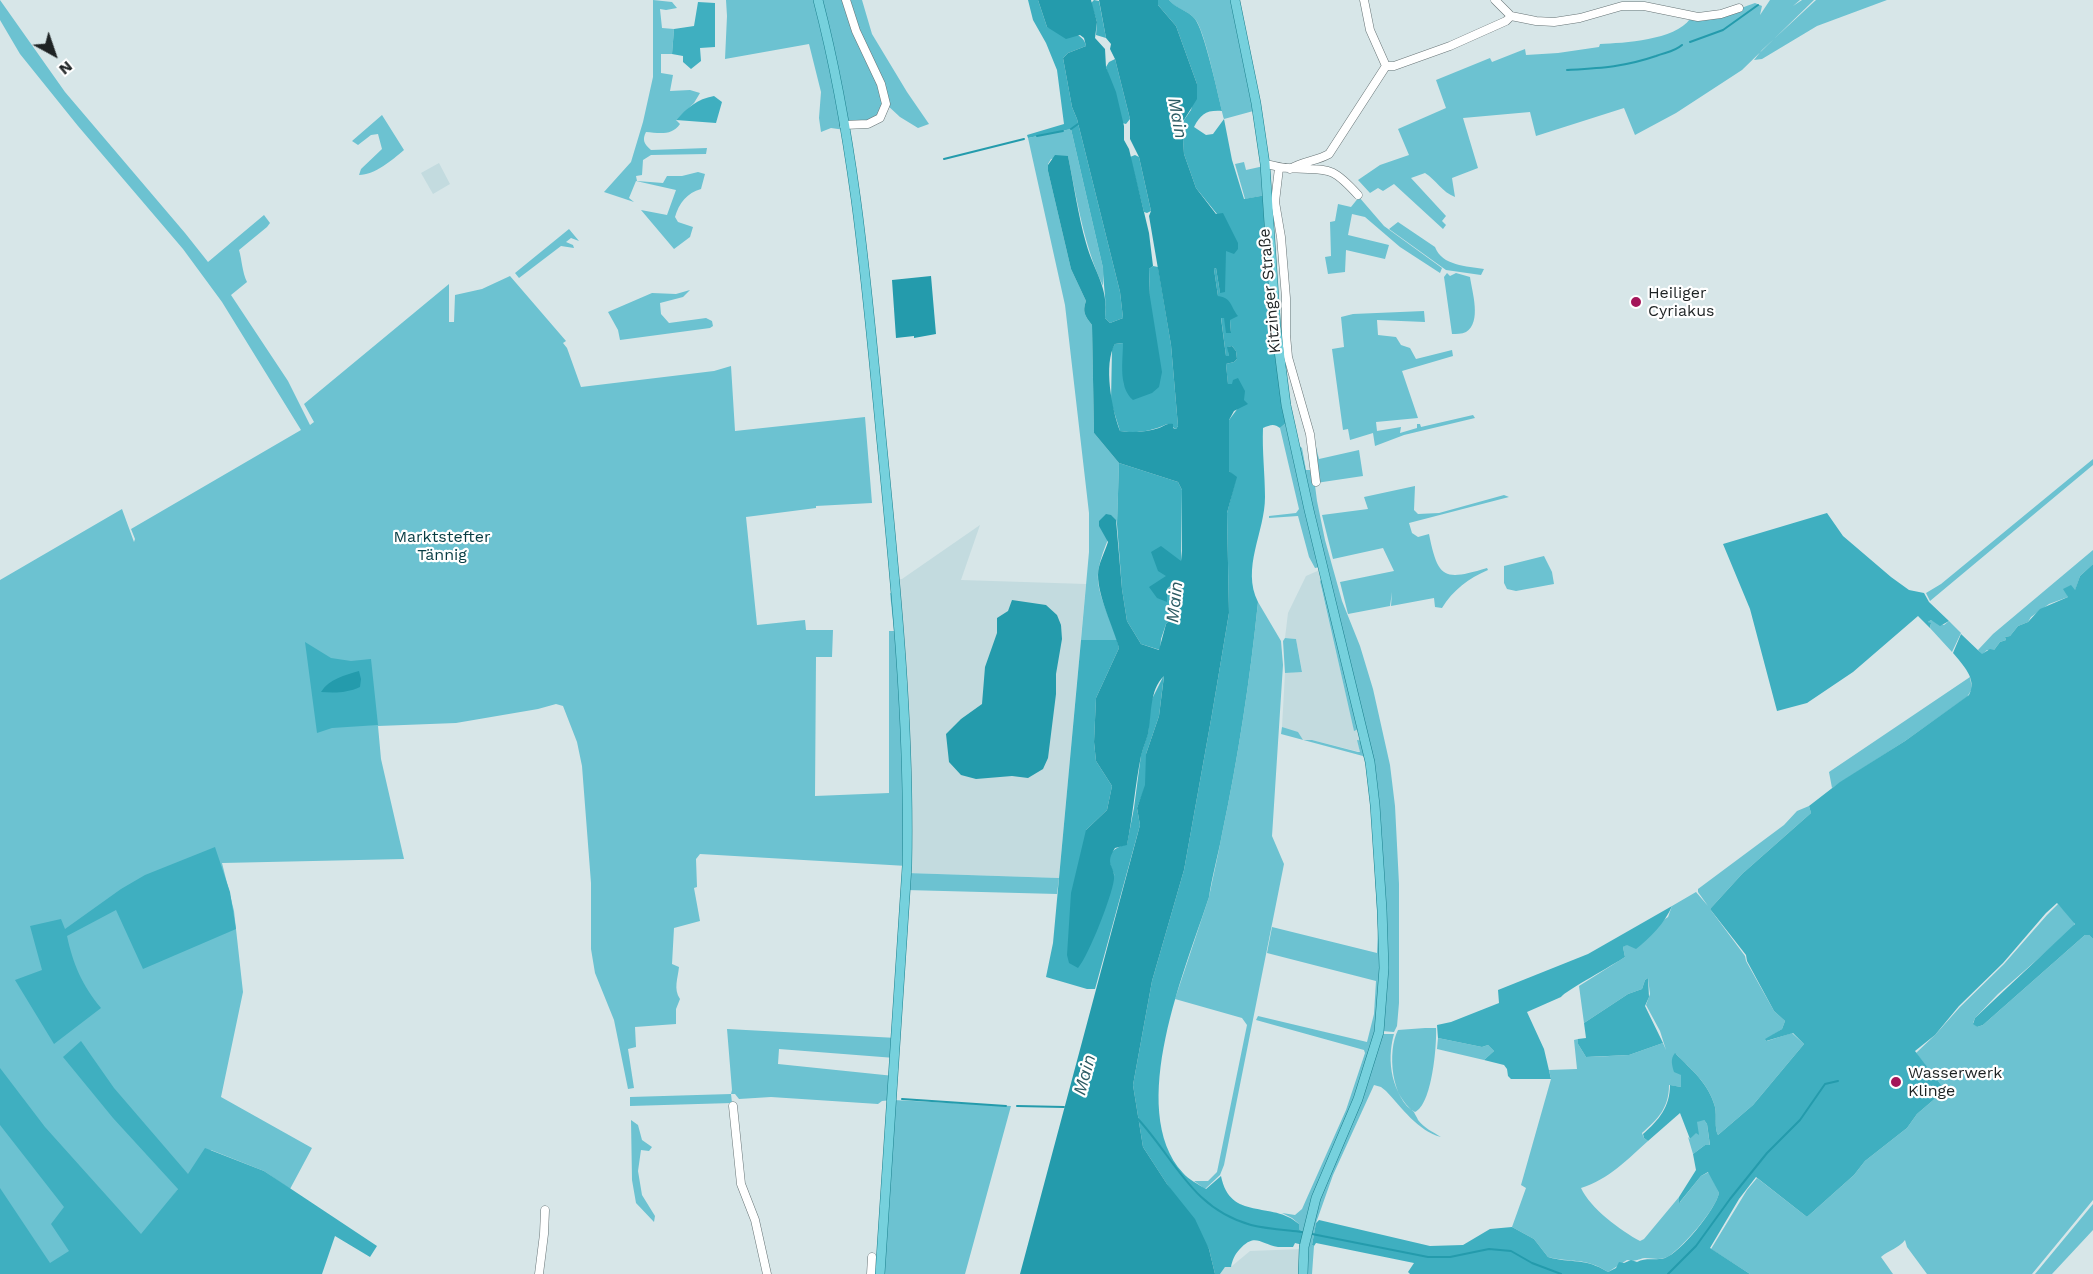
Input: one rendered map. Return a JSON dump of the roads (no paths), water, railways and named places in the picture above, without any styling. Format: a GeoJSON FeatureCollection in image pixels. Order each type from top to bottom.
{"type":"FeatureCollection","features":[{"type":"Feature","properties":{"kind":"main road"},"geometry":{"type":"LineString","coordinates":[[818,0],[844,125],[866,277],[900,642],[908,829],[902,961],[880,1274]]}},
{"type":"Feature","properties":{"kind":"main road"},"geometry":{"type":"LineString","coordinates":[[1235,0],[1254,91],[1265,164],[1276,327],[1284,394],[1295,454],[1370,762],[1384,948],[1382,1010],[1377,1039],[1358,1099],[1316,1198],[1304,1247],[1303,1274]]}},
{"type":"Feature","properties":{"kind":"street"},"geometry":{"type":"LineString","coordinates":[[844,125],[868,124],[880,118],[886,104],[881,84],[856,31],[846,0]]}},
{"type":"Feature","properties":{"kind":"street"},"geometry":{"type":"LineString","coordinates":[[1364,0],[1370,30],[1386,66]]}},
{"type":"Feature","properties":{"kind":"street"},"geometry":{"type":"LineString","coordinates":[[1495,0],[1511,16],[1536,21],[1563,21],[1580,18],[1617,6],[1637,5],[1688,16],[1704,17],[1739,8]]}},
{"type":"Feature","properties":{"kind":"street"},"geometry":{"type":"LineString","coordinates":[[1386,66],[1394,66],[1450,46],[1506,21],[1511,16]]}},
{"type":"Feature","properties":{"kind":"street"},"geometry":{"type":"LineString","coordinates":[[1290,169],[1299,163],[1323,158],[1329,154],[1386,66]]}},
{"type":"Feature","properties":{"kind":"street"},"geometry":{"type":"LineString","coordinates":[[1265,164],[1279,168],[1324,169],[1334,172],[1343,178],[1358,195]]}},
{"type":"Feature","properties":{"kind":"street","name":"Kitzinger Straße"},"geometry":{"type":"LineString","coordinates":[[1279,168],[1275,202],[1281,237],[1288,357],[1310,434],[1316,482]]}},
{"type":"Feature","properties":{"kind":"street"},"geometry":{"type":"LineString","coordinates":[[733,1106],[741,1184],[755,1220],[767,1274]]}},
{"type":"Feature","properties":{"kind":"street"},"geometry":{"type":"LineString","coordinates":[[539,1274],[544,1234],[544,1209]]}},
{"type":"Feature","properties":{"kind":"street"},"geometry":{"type":"LineString","coordinates":[[871,1274],[872,1257]]}},
{"type":"Feature","properties":{"kind":"water","name":"Main"},"geometry":{"type":"Polygon","coordinates":[[[1038,0],[1091,0],[1097,22],[1095,38],[1105,49],[1106,67],[1116,92],[1124,126],[1124,140],[1129,149],[1149,233],[1153,266],[1149,269],[1150,297],[1162,372],[1159,387],[1152,393],[1133,400],[1128,395],[1123,381],[1123,343],[1115,344],[1111,353],[1109,375],[1114,411],[1120,431],[1145,431],[1169,424],[1173,424],[1173,428],[1176,429],[1178,426],[1171,345],[1149,216],[1151,211],[1139,157],[1130,139],[1130,119],[1115,59],[1110,49],[1111,44],[1106,38],[1099,0],[1158,0],[1158,5],[1176,26],[1197,84],[1197,99],[1182,123],[1184,154],[1196,188],[1216,214],[1223,213],[1238,243],[1238,249],[1234,254],[1226,251],[1225,292],[1220,293],[1216,268],[1214,269],[1218,296],[1228,301],[1238,316],[1230,320],[1231,333],[1226,333],[1224,318],[1221,318],[1226,356],[1229,356],[1227,347],[1232,346],[1236,351],[1237,359],[1226,364],[1228,384],[1232,384],[1233,380],[1238,378],[1245,391],[1244,400],[1248,404],[1234,411],[1229,420],[1229,471],[1237,477],[1227,513],[1229,613],[1184,870],[1152,981],[1133,1085],[1143,1147],[1167,1184],[1195,1219],[1209,1249],[1215,1274],[1020,1274],[1140,825],[1137,808],[1145,785],[1146,754],[1159,716],[1164,676],[1153,695],[1127,845],[1115,848],[1110,858],[1114,879],[1109,898],[1094,939],[1078,968],[1069,963],[1067,955],[1071,893],[1086,830],[1107,810],[1112,786],[1096,761],[1094,742],[1096,698],[1119,648],[1099,584],[1099,567],[1108,542],[1099,526],[1099,521],[1106,514],[1116,520],[1127,621],[1141,644],[1159,650],[1166,624],[1176,613],[1178,586],[1175,582],[1167,589],[1167,602],[1157,598],[1149,587],[1166,576],[1158,571],[1151,552],[1161,546],[1181,561],[1182,551],[1182,490],[1178,482],[1119,463],[1094,433],[1092,325],[1085,314],[1086,301],[1071,269],[1048,171],[1048,165],[1055,155],[1068,156],[1083,232],[1103,288],[1105,318],[1110,323],[1123,318],[1120,292],[1077,119],[1072,107],[1063,58],[1068,53],[1086,46],[1084,38],[1080,35],[1066,39],[1047,27],[1038,0]]]}},
{"type":"Feature","properties":{"kind":"water"},"geometry":{"type":"Polygon","coordinates":[[[931,276],[936,334],[896,338],[892,280],[931,276]]]}},
{"type":"Feature","properties":{"kind":"water"},"geometry":{"type":"Polygon","coordinates":[[[1012,600],[1046,605],[1057,615],[1061,625],[1062,639],[1056,674],[1056,694],[1048,758],[1043,769],[1028,778],[1012,776],[976,779],[961,775],[949,762],[946,734],[961,719],[982,704],[985,667],[997,633],[997,618],[1008,611],[1012,600]]]}},
{"type":"Feature","properties":{"kind":"water"},"geometry":{"type":"Polygon","coordinates":[[[359,671],[360,687],[341,692],[321,692],[333,681],[359,671]]]}},
{"type":"Feature","properties":{"kind":"waterway"},"geometry":{"type":"LineString","coordinates":[[1690,42],[1723,30],[1758,5]]}},
{"type":"Feature","properties":{"kind":"waterway"},"geometry":{"type":"LineString","coordinates":[[1567,70],[1633,63],[1673,51],[1682,45]]}},
{"type":"Feature","properties":{"kind":"waterway"},"geometry":{"type":"LineString","coordinates":[[1071,129],[1078,124]]}},
{"type":"Feature","properties":{"kind":"waterway"},"geometry":{"type":"LineString","coordinates":[[1037,136],[1063,131]]}},
{"type":"Feature","properties":{"kind":"waterway"},"geometry":{"type":"LineString","coordinates":[[944,159],[1024,139]]}},
{"type":"Feature","properties":{"kind":"waterway"},"geometry":{"type":"LineString","coordinates":[[1668,1274],[1696,1246],[1767,1153],[1800,1120],[1825,1084],[1838,1081]]}},
{"type":"Feature","properties":{"kind":"waterway"},"geometry":{"type":"LineString","coordinates":[[902,1099],[1006,1106]]}},
{"type":"Feature","properties":{"kind":"waterway"},"geometry":{"type":"LineString","coordinates":[[1017,1106],[1064,1107]]}},
{"type":"Feature","properties":{"kind":"waterway"},"geometry":{"type":"LineString","coordinates":[[1138,1119],[1186,1181],[1214,1207],[1251,1225],[1302,1232]]}},
{"type":"Feature","properties":{"kind":"waterway"},"geometry":{"type":"LineString","coordinates":[[1312,1234],[1428,1257],[1450,1257],[1489,1249],[1511,1251],[1532,1263],[1561,1274]]}},
{"type":"Feature","properties":{"kind":"place","name":"Heiliger Cyriakus"},"geometry":{"type":"Point","coordinates":[1636,302]}},
{"type":"Feature","properties":{"kind":"place","name":"Wasserwerk Klinge"},"geometry":{"type":"Point","coordinates":[1896,1082]}},
{"type":"Feature","properties":{"kind":"park label","name":"Marktstefter Tännig"},"geometry":{"type":"Point","coordinates":[442,546]}}]}
